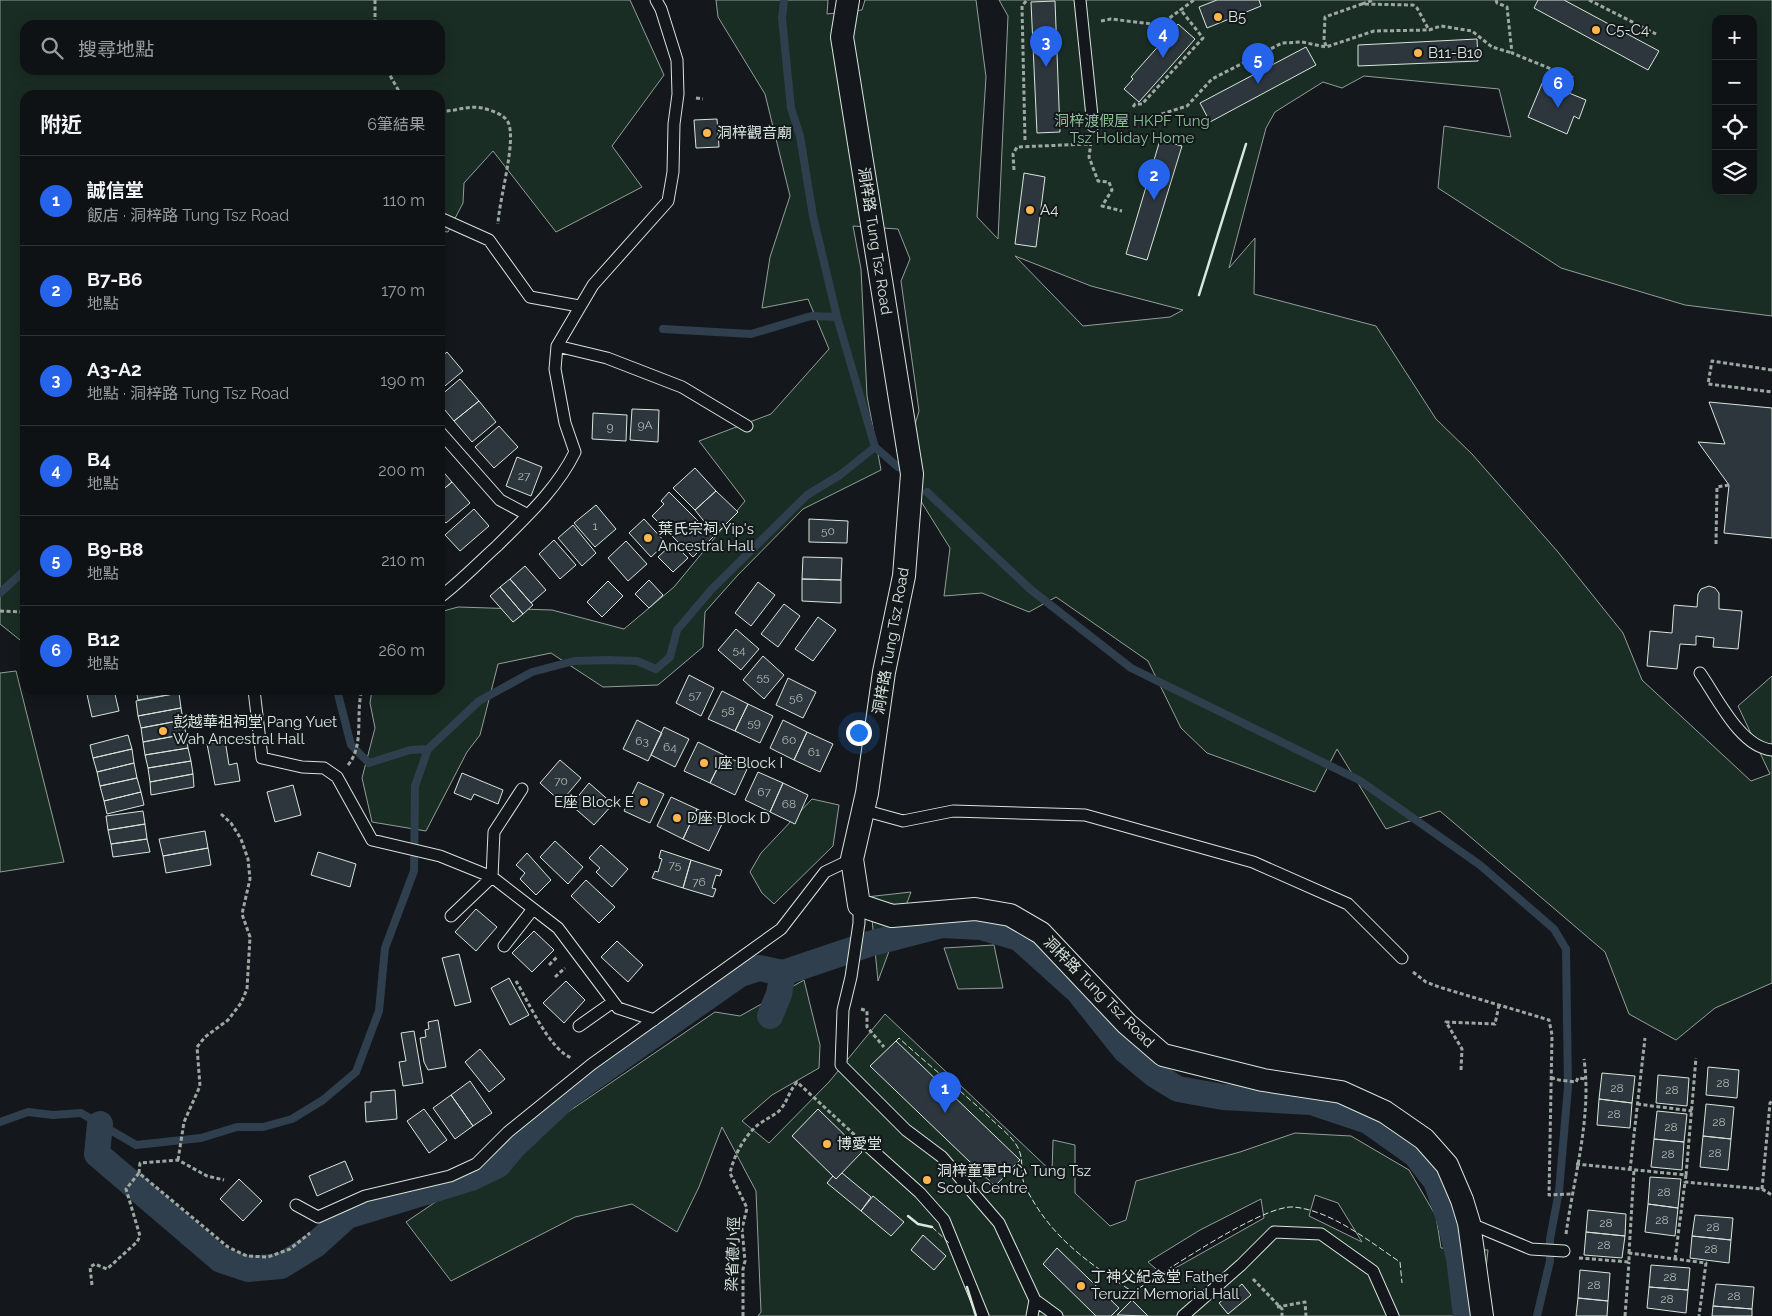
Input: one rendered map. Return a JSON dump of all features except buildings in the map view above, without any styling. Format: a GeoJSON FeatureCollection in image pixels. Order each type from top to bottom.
{"type":"FeatureCollection","features":[{"type":"Feature","properties":{"kind":"street","name":"洞梓路 Tung Tsz Road"},"geometry":{"type":"LineString","coordinates":[[848,0],[842,37],[912,474],[904,576],[884,672],[863,810],[852,859],[859,914],[892,916],[975,909],[1010,915],[1041,933],[1127,1024],[1163,1055],[1263,1080],[1341,1092],[1385,1112],[1424,1139],[1447,1165],[1462,1200],[1469,1223],[1482,1316]]}},
{"type":"Feature","properties":{"kind":"lane"},"geometry":{"type":"LineString","coordinates":[[445,593],[455,586],[528,515],[564,475],[575,452],[565,423],[555,369],[557,346],[593,285],[668,201],[673,172],[674,124],[678,94],[677,60],[661,9],[656,0]]}},
{"type":"Feature","properties":{"kind":"lane"},"geometry":{"type":"LineString","coordinates":[[1080,0],[1093,126]]}},
{"type":"Feature","properties":{"kind":"lane"},"geometry":{"type":"LineString","coordinates":[[445,220],[489,240],[530,297],[579,306]]}},
{"type":"Feature","properties":{"kind":"lane"},"geometry":{"type":"LineString","coordinates":[[557,346],[607,358],[682,387],[747,426]]}},
{"type":"Feature","properties":{"kind":"lane"},"geometry":{"type":"LineString","coordinates":[[445,438],[500,500],[528,515]]}},
{"type":"Feature","properties":{"kind":"lane"},"geometry":{"type":"LineString","coordinates":[[1700,673],[1741,734],[1764,749],[1772,750]]}},
{"type":"Feature","properties":{"kind":"lane"},"geometry":{"type":"LineString","coordinates":[[255,695],[262,758],[302,767],[324,768],[337,776],[372,840],[440,856],[492,877],[558,928],[618,1008],[654,1020]]}},
{"type":"Feature","properties":{"kind":"lane"},"geometry":{"type":"LineString","coordinates":[[451,916],[492,877],[494,832],[522,788]]}},
{"type":"Feature","properties":{"kind":"lane"},"geometry":{"type":"LineString","coordinates":[[863,810],[903,821],[953,811],[1085,815],[1253,862],[1348,904],[1402,958]]}},
{"type":"Feature","properties":{"kind":"lane"},"geometry":{"type":"LineString","coordinates":[[296,1205],[318,1217],[365,1196],[450,1176],[476,1164],[508,1132],[592,1064],[781,929],[826,872],[852,859]]}},
{"type":"Feature","properties":{"kind":"lane"},"geometry":{"type":"LineString","coordinates":[[504,946],[533,909]]}},
{"type":"Feature","properties":{"kind":"lane"},"geometry":{"type":"LineString","coordinates":[[859,914],[851,977],[843,1010],[842,1065],[906,1130],[942,1157],[999,1223],[1035,1300],[1058,1316]]}},
{"type":"Feature","properties":{"kind":"lane"},"geometry":{"type":"LineString","coordinates":[[579,1026],[613,1002]]}},
{"type":"Feature","properties":{"kind":"lane"},"geometry":{"type":"LineString","coordinates":[[870,1148],[920,1194],[944,1220],[984,1316]]}},
{"type":"Feature","properties":{"kind":"lane"},"geometry":{"type":"LineString","coordinates":[[1469,1223],[1531,1249],[1563,1251]]}},
{"type":"Feature","properties":{"kind":"lane"},"geometry":{"type":"LineString","coordinates":[[1183,1316],[1241,1265],[1274,1232],[1321,1234],[1373,1271],[1393,1316]]}},
{"type":"Feature","properties":{"kind":"lane"},"geometry":{"type":"LineString","coordinates":[[1032,1316],[1035,1300]]}},
{"type":"Feature","properties":{"kind":"path"},"geometry":{"type":"LineString","coordinates":[[375,0],[375,20]]}},
{"type":"Feature","properties":{"kind":"path"},"geometry":{"type":"LineString","coordinates":[[1025,140],[1022,6],[1027,0]]}},
{"type":"Feature","properties":{"kind":"path"},"geometry":{"type":"LineString","coordinates":[[1097,22],[1111,19],[1160,25],[1194,0]]}},
{"type":"Feature","properties":{"kind":"path"},"geometry":{"type":"LineString","coordinates":[[1326,46],[1324,40],[1325,17],[1374,0]]}},
{"type":"Feature","properties":{"kind":"path"},"geometry":{"type":"LineString","coordinates":[[1496,0],[1497,3],[1507,7],[1512,54]]}},
{"type":"Feature","properties":{"kind":"path"},"geometry":{"type":"LineString","coordinates":[[1589,0],[1656,34]]}},
{"type":"Feature","properties":{"kind":"path"},"geometry":{"type":"LineString","coordinates":[[1362,4],[1413,5],[1418,8],[1428,30]]}},
{"type":"Feature","properties":{"kind":"path"},"geometry":{"type":"LineString","coordinates":[[1133,107],[1135,104],[1142,104],[1203,38],[1180,9]]}},
{"type":"Feature","properties":{"kind":"path"},"geometry":{"type":"LineString","coordinates":[[1149,118],[1187,106],[1212,79],[1282,43],[1302,42],[1326,46],[1374,31],[1428,30],[1441,26],[1472,30],[1492,47],[1573,78]]}},
{"type":"Feature","properties":{"kind":"path"},"geometry":{"type":"LineString","coordinates":[[390,75],[398,90]]}},
{"type":"Feature","properties":{"kind":"path"},"geometry":{"type":"LineString","coordinates":[[445,110],[466,106],[482,108],[496,113],[507,120],[510,130],[511,147],[498,205],[498,228],[504,242],[494,247]]}},
{"type":"Feature","properties":{"kind":"path"},"geometry":{"type":"LineString","coordinates":[[1093,126],[1090,157],[1098,181],[1109,182],[1112,190],[1102,206],[1122,212]]}},
{"type":"Feature","properties":{"kind":"path"},"geometry":{"type":"LineString","coordinates":[[1014,170],[1013,154],[1017,147],[1086,143]]}},
{"type":"Feature","properties":{"kind":"path"},"geometry":{"type":"LineString","coordinates":[[1772,370],[1712,361],[1708,384],[1772,392]]}},
{"type":"Feature","properties":{"kind":"path"},"geometry":{"type":"LineString","coordinates":[[1716,544],[1716,487],[1729,485]]}},
{"type":"Feature","properties":{"kind":"path"},"geometry":{"type":"LineString","coordinates":[[0,612],[20,612]]}},
{"type":"Feature","properties":{"kind":"path"},"geometry":{"type":"LineString","coordinates":[[350,762],[359,733],[358,704],[361,695]]}},
{"type":"Feature","properties":{"kind":"path"},"geometry":{"type":"LineString","coordinates":[[178,1160],[183,1126],[200,1086],[197,1047],[205,1037],[228,1020],[241,1003],[247,989],[250,937],[242,914],[250,879],[248,859],[236,832],[221,814]]}},
{"type":"Feature","properties":{"kind":"path"},"geometry":{"type":"LineString","coordinates":[[1402,958],[1408,968],[1426,982],[1549,1020],[1552,1035],[1549,1195],[1571,1194]]}},
{"type":"Feature","properties":{"kind":"path"},"geometry":{"type":"LineString","coordinates":[[516,981],[562,1054],[592,1064]]}},
{"type":"Feature","properties":{"kind":"path"},"geometry":{"type":"LineString","coordinates":[[1461,1070],[1462,1049],[1446,1022],[1495,1024],[1499,1005]]}},
{"type":"Feature","properties":{"kind":"path"},"geometry":{"type":"LineString","coordinates":[[843,1010],[856,1007],[867,1011],[867,1027],[884,1046]]}},
{"type":"Feature","properties":{"kind":"path"},"geometry":{"type":"LineString","coordinates":[[1625,1316],[1630,1262],[1632,1170],[1645,1038]]}},
{"type":"Feature","properties":{"kind":"path"},"geometry":{"type":"LineString","coordinates":[[1584,1058],[1587,1079],[1582,1141],[1571,1194],[1563,1251],[1564,1256],[1630,1262]]}},
{"type":"Feature","properties":{"kind":"path"},"geometry":{"type":"LineString","coordinates":[[1675,1259],[1686,1175],[1696,1058]]}},
{"type":"Feature","properties":{"kind":"path"},"geometry":{"type":"LineString","coordinates":[[1551,1079],[1576,1082],[1578,1078],[1587,1079]]}},
{"type":"Feature","properties":{"kind":"path","name":"梁省德小徑"},"geometry":{"type":"LineString","coordinates":[[743,1316],[743,1269],[745,1261],[742,1230],[747,1208],[730,1173],[737,1150],[758,1125],[784,1106],[790,1089],[798,1082],[870,1148]]}},
{"type":"Feature","properties":{"kind":"path"},"geometry":{"type":"LineString","coordinates":[[1762,1189],[1770,1103],[1772,1101]]}},
{"type":"Feature","properties":{"kind":"path"},"geometry":{"type":"LineString","coordinates":[[1637,1104],[1692,1111]]}},
{"type":"Feature","properties":{"kind":"path"},"geometry":{"type":"LineString","coordinates":[[92,1285],[90,1267],[95,1264],[107,1269],[137,1242],[140,1236],[126,1189],[138,1174],[140,1163],[178,1160],[207,1176],[224,1180]]}},
{"type":"Feature","properties":{"kind":"path"},"geometry":{"type":"LineString","coordinates":[[1576,1164],[1686,1175]]}},
{"type":"Feature","properties":{"kind":"path"},"geometry":{"type":"LineString","coordinates":[[138,1174],[228,1247],[247,1256],[268,1257],[290,1249],[313,1230],[318,1217]]}},
{"type":"Feature","properties":{"kind":"path"},"geometry":{"type":"LineString","coordinates":[[1685,1182],[1762,1189],[1772,1195]]}},
{"type":"Feature","properties":{"kind":"path"},"geometry":{"type":"LineString","coordinates":[[1630,1253],[1706,1263],[1699,1316]]}},
{"type":"Feature","properties":{"kind":"path"},"geometry":{"type":"LineString","coordinates":[[1241,1265],[1277,1306],[1282,1309],[1282,1316]]}},
{"type":"Feature","properties":{"kind":"path"},"geometry":{"type":"LineString","coordinates":[[1277,1306],[1305,1302],[1306,1316]]}},
{"type":"Feature","properties":{"kind":"green space"},"geometry":{"type":"Polygon","coordinates":[[[0,0],[630,0],[664,75],[612,146],[642,187],[556,232],[493,151],[464,183],[463,203],[448,232],[445,232],[445,90],[20,90],[20,640],[0,624],[0,0]]]}},
{"type":"Feature","properties":{"kind":"green space","name":"洞梓渡假屋 HKPF Tung Tsz Holiday Home"},"geometry":{"type":"Polygon","coordinates":[[[716,0],[828,0],[827,14],[862,10],[865,0],[976,0],[986,77],[977,217],[998,239],[1008,16],[999,0],[1772,0],[1772,316],[1685,305],[1561,268],[1438,188],[1444,126],[1511,137],[1499,89],[1364,76],[1342,88],[1323,82],[1275,112],[1266,128],[1229,268],[1255,238],[1254,294],[1376,326],[1436,419],[1472,454],[1558,552],[1623,633],[1642,680],[1751,781],[1770,774],[1738,706],[1772,676],[1772,983],[1715,1008],[1676,1040],[1629,1014],[1605,952],[1440,811],[1386,829],[1337,749],[1315,792],[1207,753],[1181,728],[1148,661],[1056,597],[1029,612],[982,593],[944,596],[950,548],[917,495],[903,465],[919,411],[901,281],[910,259],[898,229],[853,226],[861,269],[867,396],[881,470],[803,509],[737,576],[705,612],[703,647],[658,685],[603,687],[551,653],[498,664],[480,735],[467,752],[426,831],[372,822],[362,778],[375,728],[370,703],[371,695],[445,695],[445,611],[458,607],[552,610],[624,629],[674,587],[745,501],[699,441],[771,414],[829,349],[808,299],[762,308],[770,257],[790,196],[765,94],[718,17],[716,0]],[[1015,256],[1083,326],[1170,317],[1183,310],[1091,286],[1015,256]]]}},
{"type":"Feature","properties":{"kind":"green space"},"geometry":{"type":"Polygon","coordinates":[[[16,671],[20,695],[22,695],[64,862],[0,872],[0,673],[16,671]]]}},
{"type":"Feature","properties":{"kind":"green space"},"geometry":{"type":"Polygon","coordinates":[[[812,799],[839,805],[833,846],[774,904],[762,893],[750,872],[761,853],[812,799]]]}},
{"type":"Feature","properties":{"kind":"green space"},"geometry":{"type":"Polygon","coordinates":[[[911,892],[878,981],[872,919],[866,897],[911,892]]]}},
{"type":"Feature","properties":{"kind":"green space"},"geometry":{"type":"Polygon","coordinates":[[[994,945],[1003,988],[958,989],[944,948],[994,945]]]}},
{"type":"Feature","properties":{"kind":"green space"},"geometry":{"type":"Polygon","coordinates":[[[804,980],[820,1045],[819,1068],[772,1095],[742,1121],[769,1143],[829,1082],[885,1014],[1052,1172],[1053,1140],[1075,1145],[1075,1193],[1110,1226],[1126,1220],[1136,1181],[1240,1152],[1295,1133],[1351,1136],[1409,1170],[1436,1216],[1441,1248],[1488,1250],[1481,1316],[758,1316],[761,1312],[756,1191],[722,1127],[699,1187],[677,1232],[632,1204],[575,1217],[451,1281],[406,1222],[715,1012],[740,1016],[804,980]],[[1315,1195],[1309,1216],[1362,1242],[1338,1203],[1315,1195]],[[1261,1199],[1200,1230],[1148,1262],[1163,1275],[1264,1218],[1261,1199]]]}},
{"type":"Feature","properties":{"kind":"waterway"},"geometry":{"type":"LineString","coordinates":[[784,0],[782,18],[791,108],[800,136],[813,216],[837,317],[875,447],[898,467]]}},
{"type":"Feature","properties":{"kind":"waterway"},"geometry":{"type":"LineString","coordinates":[[663,329],[751,334],[811,316],[837,317]]}},
{"type":"Feature","properties":{"kind":"waterway"},"geometry":{"type":"LineString","coordinates":[[0,1122],[28,1112],[53,1115],[81,1113],[136,1145],[201,1138],[237,1127],[263,1127],[292,1119],[323,1100],[356,1072],[379,1011],[385,948],[414,871],[415,786],[428,749],[479,701],[532,672],[574,661],[608,660],[637,661],[656,669],[670,657],[677,630],[711,590],[807,495],[840,475],[875,447]]}},
{"type":"Feature","properties":{"kind":"waterway"},"geometry":{"type":"LineString","coordinates":[[927,492],[1030,589],[1131,668],[1359,780],[1480,865],[1554,929],[1566,949],[1568,1087],[1559,1191],[1550,1239],[1550,1261],[1537,1316]]}},
{"type":"Feature","properties":{"kind":"waterway"},"geometry":{"type":"LineString","coordinates":[[0,593],[20,575]]}},
{"type":"Feature","properties":{"kind":"waterway"},"geometry":{"type":"LineString","coordinates":[[338,695],[351,745],[369,763],[410,750],[428,749]]}},
{"type":"Feature","properties":{"kind":"waterway"},"geometry":{"type":"LineString","coordinates":[[100,1124],[97,1154],[221,1260],[248,1269],[281,1266],[315,1245],[347,1216],[471,1178],[498,1165],[514,1146],[568,1095],[740,974],[759,968],[783,973],[869,944],[942,925],[981,927],[1019,938],[1078,991],[1125,1050],[1155,1075],[1178,1089],[1223,1097],[1311,1102],[1368,1121],[1416,1155],[1436,1181],[1449,1218],[1459,1258],[1466,1316]]}},
{"type":"Feature","properties":{"kind":"waterway"},"geometry":{"type":"LineString","coordinates":[[770,1016],[779,994],[783,973]]}},
{"type":"Feature","properties":{"kind":"fence"},"geometry":{"type":"LineString","coordinates":[[896,1041],[899,1038],[1009,1136],[1020,1154],[1025,1186],[1046,1220],[1085,1259],[1133,1292],[1237,1228],[1278,1209],[1293,1207],[1307,1209],[1336,1220],[1400,1262],[1402,1283]]}},
{"type":"Feature","properties":{"kind":"fence"},"geometry":{"type":"LineString","coordinates":[[932,1227],[950,1244]]}},
{"type":"Feature","properties":{"kind":"wall"},"geometry":{"type":"LineString","coordinates":[[1199,295],[1246,144]]}},
{"type":"Feature","properties":{"kind":"wall"},"geometry":{"type":"LineString","coordinates":[[908,1216],[918,1224],[932,1227]]}},
{"type":"Feature","properties":{"kind":"wall"},"geometry":{"type":"LineString","coordinates":[[967,1287],[976,1316]]}},
{"type":"Feature","properties":{"kind":"place","name":"B5"},"geometry":{"type":"Point","coordinates":[1218,17]}},
{"type":"Feature","properties":{"kind":"place","name":"C5-C4"},"geometry":{"type":"Point","coordinates":[1596,30]}},
{"type":"Feature","properties":{"kind":"place","name":"B11-B10"},"geometry":{"type":"Point","coordinates":[1418,53]}},
{"type":"Feature","properties":{"kind":"place","name":"B4"},"geometry":{"type":"Point","coordinates":[1163,58]}},
{"type":"Feature","properties":{"kind":"place","name":"A3-A2"},"geometry":{"type":"Point","coordinates":[1046,67]}},
{"type":"Feature","properties":{"kind":"place","name":"B9-B8"},"geometry":{"type":"Point","coordinates":[1258,84]}},
{"type":"Feature","properties":{"kind":"place","name":"B12"},"geometry":{"type":"Point","coordinates":[1558,108]}},
{"type":"Feature","properties":{"kind":"place","name":"洞梓觀音廟"},"geometry":{"type":"Point","coordinates":[707,133]}},
{"type":"Feature","properties":{"kind":"place","name":"B7-B6"},"geometry":{"type":"Point","coordinates":[1154,200]}},
{"type":"Feature","properties":{"kind":"place","name":"A4"},"geometry":{"type":"Point","coordinates":[1030,210]}},
{"type":"Feature","properties":{"kind":"place","name":"葉氏宗祠 Yip's Ancestral Hall"},"geometry":{"type":"Point","coordinates":[648,538]}},
{"type":"Feature","properties":{"kind":"place","name":"彭越華祖祠堂 Pang Yuet Wah Ancestral Hall"},"geometry":{"type":"Point","coordinates":[163,731]}},
{"type":"Feature","properties":{"kind":"place","name":"I座 Block I"},"geometry":{"type":"Point","coordinates":[704,763]}},
{"type":"Feature","properties":{"kind":"place","name":"E座 Block E"},"geometry":{"type":"Point","coordinates":[644,802]}},
{"type":"Feature","properties":{"kind":"place","name":"D座 Block D"},"geometry":{"type":"Point","coordinates":[677,818]}},
{"type":"Feature","properties":{"kind":"place","name":"誠信堂"},"geometry":{"type":"Point","coordinates":[945,1113]}},
{"type":"Feature","properties":{"kind":"place","name":"博愛堂"},"geometry":{"type":"Point","coordinates":[827,1144]}},
{"type":"Feature","properties":{"kind":"place","name":"洞梓童軍中心 Tung Tsz Scout Centre"},"geometry":{"type":"Point","coordinates":[927,1180]}},
{"type":"Feature","properties":{"kind":"place","name":"丁神父紀念堂 Father Teruzzi Memorial Hall"},"geometry":{"type":"Point","coordinates":[1081,1286]}}]}
